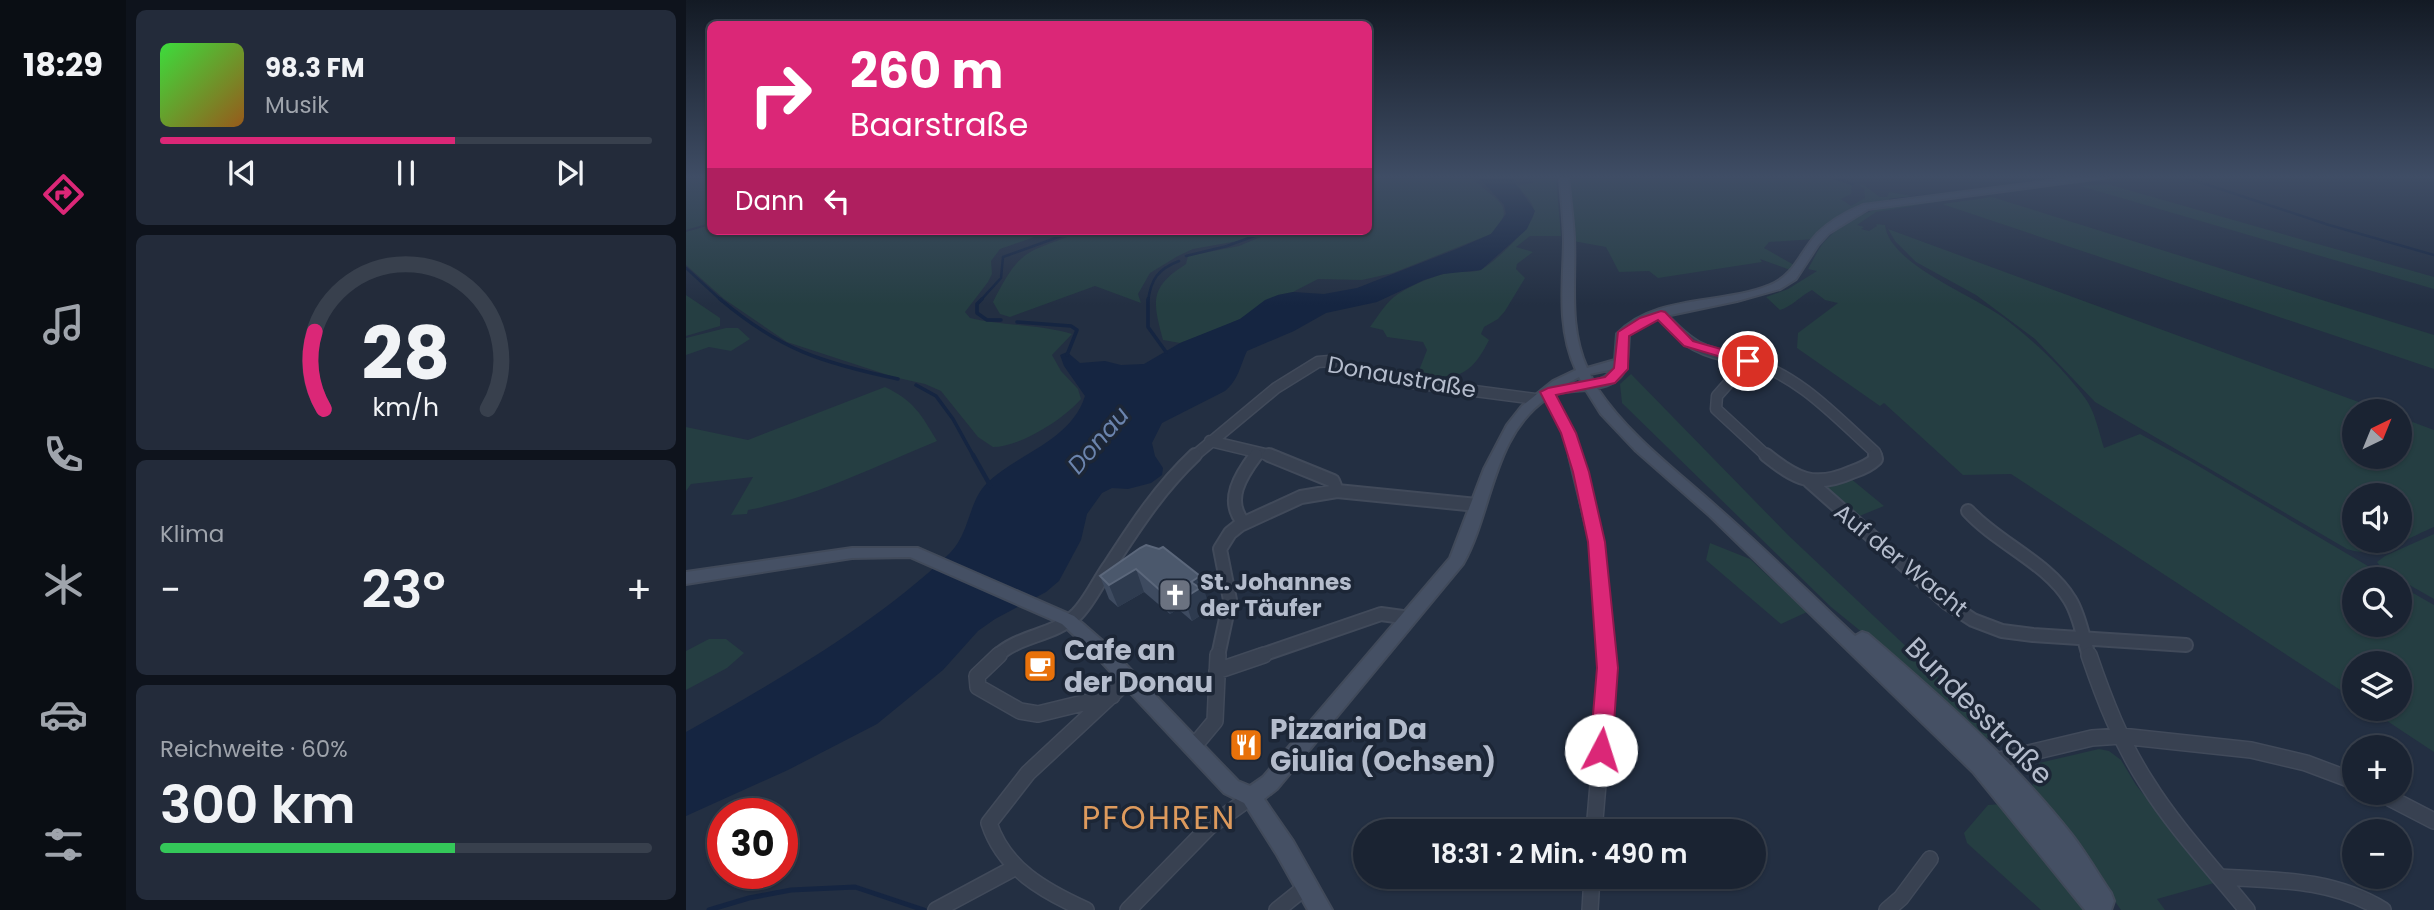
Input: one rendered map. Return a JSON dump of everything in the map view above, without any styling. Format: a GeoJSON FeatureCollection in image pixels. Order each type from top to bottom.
{"type":"FeatureCollection","features":[{"type":"Feature","properties":{"kind":"street","name":"Bundesstraße"},"geometry":{"type":"LineString","coordinates":[[1567,219],[1569,325],[1573,350],[1591,378],[1648,444],[1715,513],[1783,578],[1870,646],[2065,844],[2110,910]]}},
{"type":"Feature","properties":{"kind":"street"},"geometry":{"type":"LineString","coordinates":[[1128,910],[1209,827],[1269,783],[1457,560],[1496,452],[1519,415],[1541,396],[1591,378],[1617,374],[1621,362],[1623,334],[1644,320],[1755,295],[1778,287],[1794,277],[1820,237],[1841,219]]}},
{"type":"Feature","properties":{"kind":"street"},"geometry":{"type":"LineString","coordinates":[[1661,315],[1688,344],[1767,367],[1795,383],[1875,452],[1876,459],[1871,464],[1826,481],[1809,481]]}},
{"type":"Feature","properties":{"kind":"street","name":"Donaustraße"},"geometry":{"type":"LineString","coordinates":[[1065,618],[1078,613],[1147,508],[1174,475],[1210,441],[1276,388],[1318,362],[1330,361],[1350,370],[1406,382],[1541,396]]}},
{"type":"Feature","properties":{"kind":"street","name":"Auf der Wacht"},"geometry":{"type":"LineString","coordinates":[[1748,361],[1717,396],[1716,409],[1783,469],[1809,481],[1811,486],[1947,603],[1973,620],[2002,631],[2186,645]]}},
{"type":"Feature","properties":{"kind":"street"},"geometry":{"type":"LineString","coordinates":[[1541,396],[1569,433],[1597,542],[1608,668],[1595,819]]}},
{"type":"Feature","properties":{"kind":"street"},"geometry":{"type":"LineString","coordinates":[[1210,441],[1281,458],[1333,481],[1337,491]]}},
{"type":"Feature","properties":{"kind":"street"},"geometry":{"type":"LineString","coordinates":[[1244,523],[1240,520],[1235,498],[1241,477],[1258,453]]}},
{"type":"Feature","properties":{"kind":"street"},"geometry":{"type":"LineString","coordinates":[[1191,745],[1200,739],[1215,720],[1218,647],[1230,600],[1220,549],[1230,533],[1244,523],[1301,497],[1337,491],[1478,505]]}},
{"type":"Feature","properties":{"kind":"street"},"geometry":{"type":"LineString","coordinates":[[1968,511],[1980,527],[2051,580],[2068,597],[2078,616],[2083,637],[2121,736],[2141,777],[2247,910]]}},
{"type":"Feature","properties":{"kind":"street"},"geometry":{"type":"LineString","coordinates":[[686,578],[852,552],[912,552],[1065,618],[1129,679],[1231,787],[1251,797],[1321,910]]}},
{"type":"Feature","properties":{"kind":"street"},"geometry":{"type":"LineString","coordinates":[[1217,670],[1381,614],[1410,618]]}},
{"type":"Feature","properties":{"kind":"street"},"geometry":{"type":"LineString","coordinates":[[1065,618],[1051,631],[1006,648],[977,676],[978,687],[1020,711],[1038,714],[1112,696]]}},
{"type":"Feature","properties":{"kind":"street"},"geometry":{"type":"LineString","coordinates":[[1086,910],[1060,900],[1016,867],[993,840],[989,823],[1028,773],[1129,679]]}},
{"type":"Feature","properties":{"kind":"street"},"geometry":{"type":"LineString","coordinates":[[1986,764],[2092,738],[2121,736],[2251,750],[2306,763],[2342,776]]}},
{"type":"Feature","properties":{"kind":"street","name":"Bundesstraße"},"geometry":{"type":"LineString","coordinates":[[1986,764],[2002,796],[2100,910]]}},
{"type":"Feature","properties":{"kind":"street"},"geometry":{"type":"LineString","coordinates":[[2403,805],[2434,821]]}},
{"type":"Feature","properties":{"kind":"street"},"geometry":{"type":"LineString","coordinates":[[1887,910],[1901,898],[1930,859]]}},
{"type":"Feature","properties":{"kind":"street"},"geometry":{"type":"LineString","coordinates":[[941,908],[1016,867]]}},
{"type":"Feature","properties":{"kind":"street"},"geometry":{"type":"LineString","coordinates":[[2220,877],[2317,884],[2348,891],[2383,910]]}},
{"type":"Feature","properties":{"kind":"street"},"geometry":{"type":"LineString","coordinates":[[1277,910],[1307,886]]}},
{"type":"Feature","properties":{"kind":"street"},"geometry":{"type":"LineString","coordinates":[[1590,910],[1591,889]]}},
{"type":"Feature","properties":{"kind":"green space"},"geometry":{"type":"Polygon","coordinates":[[[686,219],[707,219],[707,224],[686,230],[686,219]]]}},
{"type":"Feature","properties":{"kind":"green space"},"geometry":{"type":"Polygon","coordinates":[[[1372,219],[1502,219],[1491,234],[1393,273],[1362,280],[1318,279],[1293,292],[1278,295],[1220,328],[1180,343],[1163,340],[1156,304],[1160,288],[1166,280],[1186,264],[1188,256],[1239,246],[1265,235],[1372,235],[1372,219]]]}},
{"type":"Feature","properties":{"kind":"green space"},"geometry":{"type":"Polygon","coordinates":[[[1532,219],[1560,219],[1561,236],[1530,236],[1516,247],[1533,252],[1517,264],[1516,269],[1525,278],[1505,311],[1498,319],[1484,327],[1481,334],[1489,340],[1469,369],[1443,377],[1418,373],[1427,350],[1423,342],[1387,337],[1383,330],[1370,327],[1390,301],[1404,290],[1439,275],[1480,270],[1502,253],[1532,219]]]}},
{"type":"Feature","properties":{"kind":"green space"},"geometry":{"type":"Polygon","coordinates":[[[1572,219],[1845,219],[1815,239],[1769,242],[1764,248],[1796,266],[1793,271],[1760,259],[1762,262],[1658,278],[1649,271],[1619,272],[1606,247],[1573,241],[1572,219]]]}},
{"type":"Feature","properties":{"kind":"green space"},"geometry":{"type":"Polygon","coordinates":[[[1854,219],[1865,219],[1857,225],[1869,231],[1877,226],[1876,224],[1885,225],[1890,239],[1916,266],[2004,318],[2058,366],[2088,403],[2104,448],[2140,434],[2370,567],[2342,567],[2342,637],[2412,637],[2412,592],[2434,605],[2434,752],[2387,721],[2412,721],[2412,651],[2342,651],[2342,691],[2011,474],[1963,475],[1884,403],[1880,406],[1797,348],[1798,333],[1838,303],[1825,300],[1812,290],[1780,310],[1766,297],[1788,289],[1817,271],[1808,269],[1823,243],[1854,219]]]}},
{"type":"Feature","properties":{"kind":"green space"},"geometry":{"type":"Polygon","coordinates":[[[1988,219],[2064,219],[2434,335],[2434,369],[1988,219]]]}},
{"type":"Feature","properties":{"kind":"green space"},"geometry":{"type":"Polygon","coordinates":[[[2195,219],[2232,219],[2434,277],[2434,289],[2195,219]]]}},
{"type":"Feature","properties":{"kind":"green space"},"geometry":{"type":"Polygon","coordinates":[[[707,226],[707,235],[1040,235],[1000,249],[991,261],[992,274],[988,282],[965,312],[970,318],[983,321],[1047,328],[1072,334],[1052,355],[1061,371],[1078,389],[1081,399],[1064,415],[1041,430],[1016,442],[993,447],[978,437],[941,391],[787,342],[724,299],[686,265],[686,232],[707,226]]]}},
{"type":"Feature","properties":{"kind":"green space"},"geometry":{"type":"Polygon","coordinates":[[[1888,229],[2350,399],[2342,399],[2342,469],[2412,469],[2412,422],[2434,430],[2434,527],[2412,537],[2412,483],[2342,483],[2342,546],[2095,402],[2035,339],[1976,295],[1916,262],[1895,241],[1888,229]]]}},
{"type":"Feature","properties":{"kind":"green space"},"geometry":{"type":"Polygon","coordinates":[[[1072,235],[1252,235],[1238,241],[1193,249],[1150,273],[1138,294],[1141,303],[1095,286],[1010,317],[1000,314],[993,302],[1003,283],[1020,260],[1038,248],[1072,235]]]}},
{"type":"Feature","properties":{"kind":"green space"},"geometry":{"type":"Polygon","coordinates":[[[686,295],[720,318],[720,326],[686,336],[686,295]]]}},
{"type":"Feature","properties":{"kind":"green space"},"geometry":{"type":"Polygon","coordinates":[[[726,328],[738,328],[750,339],[731,351],[709,347],[686,355],[686,338],[726,328]]]}},
{"type":"Feature","properties":{"kind":"green space"},"geometry":{"type":"Polygon","coordinates":[[[1631,374],[1788,535],[2002,737],[1985,738],[1831,607],[1622,403],[1620,384],[1631,374]]]}},
{"type":"Feature","properties":{"kind":"green space"},"geometry":{"type":"Polygon","coordinates":[[[885,387],[916,409],[937,441],[796,498],[748,510],[747,514],[731,515],[753,477],[691,484],[686,491],[686,427],[748,440],[885,387]]]}},
{"type":"Feature","properties":{"kind":"green space"},"geometry":{"type":"Polygon","coordinates":[[[1850,478],[1884,506],[1857,517],[1823,488],[1850,478]]]}},
{"type":"Feature","properties":{"kind":"green space"},"geometry":{"type":"Polygon","coordinates":[[[2434,534],[2434,599],[2412,586],[2412,567],[2381,567],[2377,562],[2392,553],[2412,553],[2412,544],[2434,534]]]}},
{"type":"Feature","properties":{"kind":"green space"},"geometry":{"type":"Polygon","coordinates":[[[1710,543],[1750,559],[1807,612],[1781,624],[1706,560],[1710,543]]]}},
{"type":"Feature","properties":{"kind":"green space"},"geometry":{"type":"Polygon","coordinates":[[[709,639],[726,639],[744,653],[727,668],[686,690],[686,651],[709,639]]]}},
{"type":"Feature","properties":{"kind":"green space"},"geometry":{"type":"Polygon","coordinates":[[[2099,749],[2109,751],[2121,760],[2136,785],[2214,883],[2157,899],[2165,910],[2121,910],[2069,835],[2031,790],[2039,763],[2099,749]]]}},
{"type":"Feature","properties":{"kind":"green space"},"geometry":{"type":"Polygon","coordinates":[[[2002,804],[2090,910],[2041,910],[1967,843],[1964,833],[1988,805],[2002,804]]]}},
{"type":"Feature","properties":{"kind":"water","name":"Donau"},"geometry":{"type":"Polygon","coordinates":[[[1502,219],[1531,219],[1527,229],[1481,270],[1443,274],[1377,302],[1326,313],[1294,331],[1247,351],[1236,377],[1225,391],[1162,423],[1152,443],[1155,456],[1163,468],[1162,475],[1151,483],[1128,489],[1112,488],[1102,493],[1087,514],[1081,540],[1059,581],[1046,592],[978,631],[943,670],[877,724],[788,770],[726,798],[707,798],[707,807],[686,816],[686,732],[790,672],[857,628],[920,580],[950,553],[962,536],[976,499],[987,483],[1056,435],[1078,411],[1085,396],[1064,366],[1060,355],[1067,352],[1080,363],[1105,361],[1121,365],[1144,364],[1180,343],[1240,319],[1265,300],[1278,295],[1293,292],[1324,294],[1357,288],[1491,234],[1502,219]]]}},
{"type":"Feature","properties":{"kind":"building"},"geometry":{"type":"Polygon","coordinates":[[[1146,545],[1159,549],[1163,547],[1200,576],[1191,582],[1200,588],[1184,598],[1170,587],[1162,592],[1136,569],[1109,585],[1100,576],[1146,545]]]}},
{"type":"Feature","properties":{"kind":"waterway"},"geometry":{"type":"LineString","coordinates":[[2312,219],[2434,255]]}},
{"type":"Feature","properties":{"kind":"waterway"},"geometry":{"type":"LineString","coordinates":[[980,301],[1001,278],[1003,257],[1064,235]]}},
{"type":"Feature","properties":{"kind":"waterway"},"geometry":{"type":"LineString","coordinates":[[1186,256],[1257,235]]}},
{"type":"Feature","properties":{"kind":"waterway"},"geometry":{"type":"LineString","coordinates":[[1148,301],[1157,276],[1179,261]]}},
{"type":"Feature","properties":{"kind":"waterway"},"geometry":{"type":"LineString","coordinates":[[686,268],[722,301]]}},
{"type":"Feature","properties":{"kind":"waterway"},"geometry":{"type":"LineString","coordinates":[[720,299],[763,331],[803,352],[847,367],[898,379]]}},
{"type":"Feature","properties":{"kind":"waterway"},"geometry":{"type":"LineString","coordinates":[[980,301],[977,304],[977,313],[987,320],[1001,320]]}},
{"type":"Feature","properties":{"kind":"waterway"},"geometry":{"type":"LineString","coordinates":[[1148,301],[1148,327],[1166,352]]}},
{"type":"Feature","properties":{"kind":"waterway"},"geometry":{"type":"LineString","coordinates":[[1017,322],[1071,326],[1077,330],[1067,355]]}},
{"type":"Feature","properties":{"kind":"waterway"},"geometry":{"type":"LineString","coordinates":[[916,385],[936,396],[953,419],[974,457]]}},
{"type":"Feature","properties":{"kind":"waterway"},"geometry":{"type":"LineString","coordinates":[[973,455],[990,485]]}},
{"type":"Feature","properties":{"kind":"waterway"},"geometry":{"type":"LineString","coordinates":[[709,910],[749,898],[791,890],[855,887],[924,910]]}},
{"type":"Feature","properties":{"kind":"place","name":"St. Johannes der Täufer"},"geometry":{"type":"Point","coordinates":[1175,595]}},
{"type":"Feature","properties":{"kind":"place","name":"Cafe an der Donau"},"geometry":{"type":"Point","coordinates":[1040,666]}},
{"type":"Feature","properties":{"kind":"place","name":"Pizzaria Da Giulia (Ochsen)"},"geometry":{"type":"Point","coordinates":[1246,745]}},
{"type":"Feature","properties":{"kind":"district","name":"PFOHREN"},"geometry":{"type":"Point","coordinates":[1159,817]}},
{"type":"Feature","properties":{"kind":"route"},"geometry":{"type":"LineString","coordinates":[[1601,750],[1608,668],[1597,542],[1569,433],[1548,392],[1610,380],[1621,369],[1623,334],[1644,320],[1661,315],[1688,344],[1748,361]]}}]}
